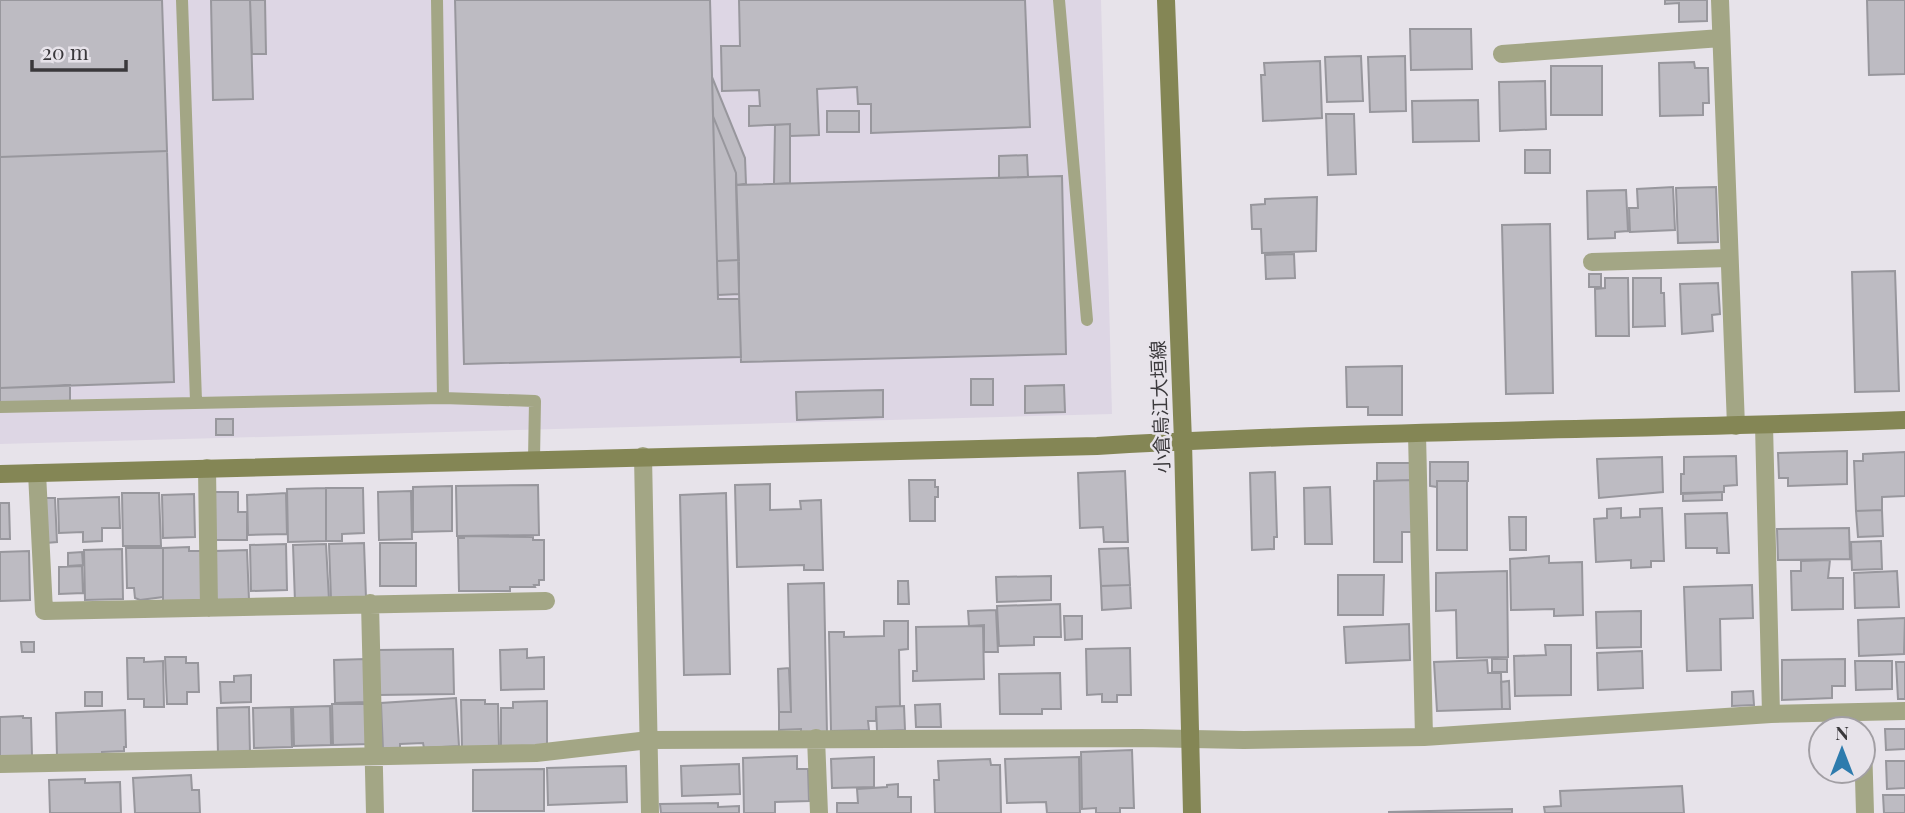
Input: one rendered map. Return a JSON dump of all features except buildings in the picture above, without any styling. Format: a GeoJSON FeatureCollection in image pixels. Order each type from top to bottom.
{"type":"FeatureCollection","features":[{"type":"Feature","properties":{"kind":"street","name":"小倉烏江大垣線"},"geometry":{"type":"LineString","coordinates":[[1166,0],[1192,813]]}},
{"type":"Feature","properties":{"kind":"street"},"geometry":{"type":"LineString","coordinates":[[1720,0],[1736,426]]}},
{"type":"Feature","properties":{"kind":"street"},"geometry":{"type":"LineString","coordinates":[[1502,54],[1721,38]]}},
{"type":"Feature","properties":{"kind":"street"},"geometry":{"type":"LineString","coordinates":[[1592,262],[1729,258]]}},
{"type":"Feature","properties":{"kind":"street"},"geometry":{"type":"LineString","coordinates":[[0,474],[1097,446],[1182,440],[1905,420]]}},
{"type":"Feature","properties":{"kind":"street"},"geometry":{"type":"LineString","coordinates":[[1764,425],[1771,714]]}},
{"type":"Feature","properties":{"kind":"street"},"geometry":{"type":"LineString","coordinates":[[1417,434],[1424,737]]}},
{"type":"Feature","properties":{"kind":"street"},"geometry":{"type":"LineString","coordinates":[[643,456],[650,813]]}},
{"type":"Feature","properties":{"kind":"street"},"geometry":{"type":"LineString","coordinates":[[207,468],[209,608]]}},
{"type":"Feature","properties":{"kind":"street"},"geometry":{"type":"LineString","coordinates":[[37,473],[44,611],[546,601]]}},
{"type":"Feature","properties":{"kind":"street"},"geometry":{"type":"LineString","coordinates":[[370,603],[375,813]]}},
{"type":"Feature","properties":{"kind":"street"},"geometry":{"type":"LineString","coordinates":[[1877,718],[1905,711]]}},
{"type":"Feature","properties":{"kind":"street"},"geometry":{"type":"LineString","coordinates":[[0,764],[536,752],[649,740],[1244,740],[1424,737],[1771,714],[1807,717]]}},
{"type":"Feature","properties":{"kind":"street"},"geometry":{"type":"LineString","coordinates":[[816,738],[819,813]]}},
{"type":"Feature","properties":{"kind":"street"},"geometry":{"type":"LineString","coordinates":[[1864,785],[1865,813]]}},
{"type":"Feature","properties":{"kind":"lane"},"geometry":{"type":"LineString","coordinates":[[182,0],[196,401]]}},
{"type":"Feature","properties":{"kind":"lane"},"geometry":{"type":"LineString","coordinates":[[437,0],[443,397]]}},
{"type":"Feature","properties":{"kind":"lane"},"geometry":{"type":"LineString","coordinates":[[1059,0],[1087,320]]}},
{"type":"Feature","properties":{"kind":"lane"},"geometry":{"type":"LineString","coordinates":[[0,407],[443,397],[535,401],[534,459]]}},
{"type":"Feature","properties":{"kind":"shaded area"},"geometry":{"type":"Polygon","coordinates":[[[0,0],[1101,0],[1112,414],[0,444],[0,0]]]}}]}
